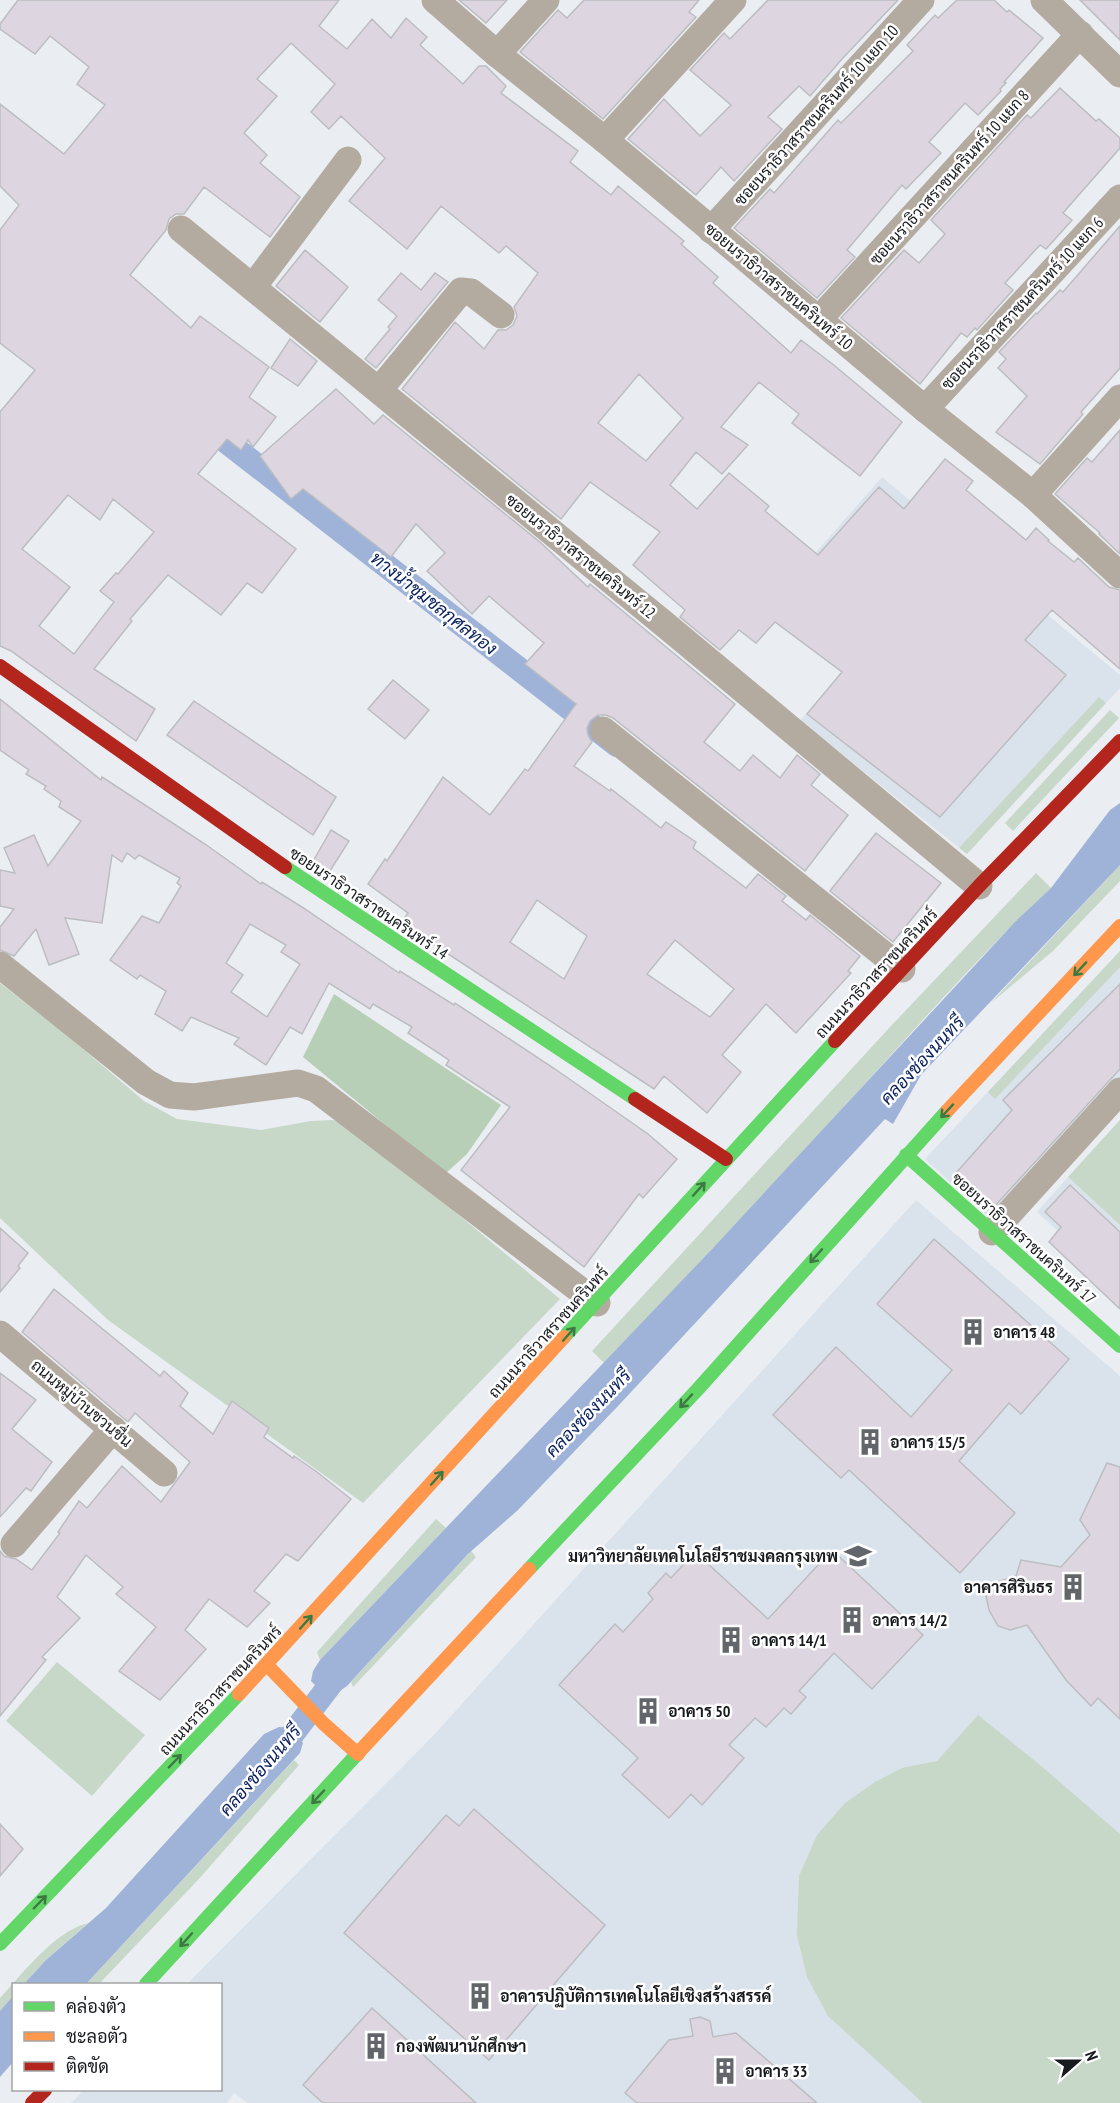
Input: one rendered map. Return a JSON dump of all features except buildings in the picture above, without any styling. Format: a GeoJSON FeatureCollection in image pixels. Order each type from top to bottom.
{"type":"FeatureCollection","features":[{"type":"Feature","properties":{"kind":"main road","name":"ซอยนราธิวาสราชนครินทร์ 14"},"geometry":{"type":"LineString","coordinates":[[0,666],[335,902],[726,1159]]}},
{"type":"Feature","properties":{"kind":"main road","name":"ถนนนราธิวาสราชนครินทร์"},"geometry":{"type":"LineString","coordinates":[[0,1944],[267,1665],[726,1159],[979,886],[1120,741]]}},
{"type":"Feature","properties":{"kind":"main road"},"geometry":{"type":"LineString","coordinates":[[147,1983],[698,1389],[906,1155],[1120,926]]}},
{"type":"Feature","properties":{"kind":"main road","name":"ซอยนราธิวาสราชนครินทร์ 17"},"geometry":{"type":"LineString","coordinates":[[906,1155],[1120,1346]]}},
{"type":"Feature","properties":{"kind":"main road"},"geometry":{"type":"LineString","coordinates":[[267,1665],[324,1724],[358,1754]]}},
{"type":"Feature","properties":{"kind":"main road"},"geometry":{"type":"LineString","coordinates":[[32,2103],[44,2091]]}},
{"type":"Feature","properties":{"kind":"street","name":"ซอยนราธิวาสราชนครินทร์ 10"},"geometry":{"type":"LineString","coordinates":[[435,0],[925,409],[1033,495],[1120,575]]}},
{"type":"Feature","properties":{"kind":"street"},"geometry":{"type":"LineString","coordinates":[[497,54],[546,0]]}},
{"type":"Feature","properties":{"kind":"street"},"geometry":{"type":"LineString","coordinates":[[605,140],[733,0]]}},
{"type":"Feature","properties":{"kind":"street","name":"ซอยนราธิวาสราชนครินทร์ 10 แยก 10"},"geometry":{"type":"LineString","coordinates":[[711,230],[921,0]]}},
{"type":"Feature","properties":{"kind":"street"},"geometry":{"type":"LineString","coordinates":[[1044,0],[1120,74]]}},
{"type":"Feature","properties":{"kind":"street","name":"ซอยนราธิวาสราชนครินทร์ 10 แยก 8"},"geometry":{"type":"LineString","coordinates":[[819,319],[1080,34]]}},
{"type":"Feature","properties":{"kind":"street"},"geometry":{"type":"LineString","coordinates":[[253,287],[348,160]]}},
{"type":"Feature","properties":{"kind":"street","name":"ซอยนราธิวาสราชนครินทร์ 10 แยก 6"},"geometry":{"type":"LineString","coordinates":[[925,409],[1120,198]]}},
{"type":"Feature","properties":{"kind":"street","name":"ซอยนราธิวาสราชนครินทร์ 12"},"geometry":{"type":"LineString","coordinates":[[181,229],[979,886]]}},
{"type":"Feature","properties":{"kind":"street"},"geometry":{"type":"LineString","coordinates":[[379,390],[461,291],[471,292],[501,315]]}},
{"type":"Feature","properties":{"kind":"street"},"geometry":{"type":"LineString","coordinates":[[1033,495],[1120,399]]}},
{"type":"Feature","properties":{"kind":"street"},"geometry":{"type":"LineString","coordinates":[[603,730],[902,969]]}},
{"type":"Feature","properties":{"kind":"street"},"geometry":{"type":"LineString","coordinates":[[0,964],[146,1082],[170,1095],[194,1097],[218,1095],[298,1083],[316,1089],[597,1303]]}},
{"type":"Feature","properties":{"kind":"street"},"geometry":{"type":"LineString","coordinates":[[992,1232],[1120,1091]]}},
{"type":"Feature","properties":{"kind":"street","name":"ถนนหมู่บ้านชวนชื่น"},"geometry":{"type":"LineString","coordinates":[[3,1341],[164,1473]]}},
{"type":"Feature","properties":{"kind":"street"},"geometry":{"type":"LineString","coordinates":[[14,1544],[113,1429]]}},
{"type":"Feature","properties":{"kind":"shaded area"},"geometry":{"type":"Polygon","coordinates":[[[882,477],[1120,675],[1120,688],[967,854],[800,721],[842,672],[764,614],[882,477]]]}},
{"type":"Feature","properties":{"kind":"shaded area"},"geometry":{"type":"Polygon","coordinates":[[[1120,951],[1120,1101],[1004,1231],[925,1159],[1120,951]]]}},
{"type":"Feature","properties":{"kind":"shaded area"},"geometry":{"type":"Polygon","coordinates":[[[1068,1177],[1120,1225],[1120,1288],[1037,1212],[1068,1177]]]}},
{"type":"Feature","properties":{"kind":"shaded area","name":"มหาวิทยาลัยเทคโนโลยีราชมงคลกรุงเทพ"},"geometry":{"type":"Polygon","coordinates":[[[916,1200],[1120,1376],[1120,2103],[248,2103],[234,2093],[227,2103],[71,2103],[83,2091],[222,2091],[222,1983],[188,1983],[433,1736],[916,1200]]]}},
{"type":"Feature","properties":{"kind":"green space"},"geometry":{"type":"Polygon","coordinates":[[[1099,697],[1106,703],[967,854],[959,848],[1099,697]]]}},
{"type":"Feature","properties":{"kind":"green space"},"geometry":{"type":"Polygon","coordinates":[[[1110,710],[1119,718],[1013,831],[1005,823],[1110,710]]]}},
{"type":"Feature","properties":{"kind":"green space"},"geometry":{"type":"Polygon","coordinates":[[[1120,865],[1120,881],[1053,951],[991,1003],[1120,865]]]}},
{"type":"Feature","properties":{"kind":"green space"},"geometry":{"type":"Polygon","coordinates":[[[1036,873],[1051,888],[966,973],[774,1183],[604,1363],[592,1351],[890,1027],[1036,873]]]}},
{"type":"Feature","properties":{"kind":"green space"},"geometry":{"type":"Polygon","coordinates":[[[1120,951],[1120,967],[995,1099],[988,1092],[1120,951]]]}},
{"type":"Feature","properties":{"kind":"green space"},"geometry":{"type":"Polygon","coordinates":[[[0,983],[68,1036],[144,1101],[177,1119],[261,1130],[311,1121],[334,1120],[371,1142],[560,1299],[363,1503],[108,1320],[0,1218],[0,983]]]}},
{"type":"Feature","properties":{"kind":"green space"},"geometry":{"type":"Polygon","coordinates":[[[334,994],[501,1105],[467,1154],[445,1174],[303,1057],[334,994]]]}},
{"type":"Feature","properties":{"kind":"green space"},"geometry":{"type":"Polygon","coordinates":[[[1120,1120],[1120,1225],[1068,1177],[1120,1120]]]}},
{"type":"Feature","properties":{"kind":"green space"},"geometry":{"type":"Polygon","coordinates":[[[436,1519],[446,1528],[320,1660],[317,1652],[436,1519]]]}},
{"type":"Feature","properties":{"kind":"green space"},"geometry":{"type":"Polygon","coordinates":[[[471,1551],[476,1557],[353,1687],[351,1682],[471,1551]]]}},
{"type":"Feature","properties":{"kind":"green space"},"geometry":{"type":"Polygon","coordinates":[[[57,1662],[145,1735],[92,1796],[6,1721],[57,1662]]]}},
{"type":"Feature","properties":{"kind":"green space"},"geometry":{"type":"Polygon","coordinates":[[[978,1715],[1120,1834],[1120,2103],[923,2103],[828,2016],[807,1977],[797,1935],[799,1876],[817,1835],[845,1803],[875,1782],[902,1768],[937,1761],[978,1715]]]}},
{"type":"Feature","properties":{"kind":"green space"},"geometry":{"type":"Polygon","coordinates":[[[294,1760],[299,1765],[198,1880],[100,1983],[87,1983],[294,1760]]]}},
{"type":"Feature","properties":{"kind":"green space"},"geometry":{"type":"Polygon","coordinates":[[[88,1923],[46,1960],[25,1983],[14,1983],[51,1944],[75,1928],[88,1923]]]}},
{"type":"Feature","properties":{"kind":"green space"},"geometry":{"type":"Polygon","coordinates":[[[12,1985],[12,1997],[0,2011],[0,1998],[12,1985]]]}},
{"type":"Feature","properties":{"kind":"water"},"geometry":{"type":"Polygon","coordinates":[[[1120,803],[1120,865],[921,1075],[893,1124],[885,1119],[619,1405],[518,1510],[468,1554],[347,1686],[335,1694],[325,1695],[311,1681],[313,1671],[320,1660],[712,1249],[1015,922],[1051,888],[1110,810],[1120,803]]]}},
{"type":"Feature","properties":{"kind":"water"},"geometry":{"type":"Polygon","coordinates":[[[279,1727],[290,1729],[303,1743],[300,1753],[87,1983],[25,1983],[46,1960],[106,1908],[264,1734],[279,1727]]]}},
{"type":"Feature","properties":{"kind":"water"},"geometry":{"type":"Polygon","coordinates":[[[12,1997],[12,2063],[0,2077],[0,2011],[12,1997]]]}},
{"type":"Feature","properties":{"kind":"waterway","name":"ทางน้ำชุมชลกุศลทอง"},"geometry":{"type":"LineString","coordinates":[[201,422],[617,745]]}},
{"type":"Feature","properties":{"kind":"waterway","name":"คลองช่องนนทรี"},"geometry":{"type":"LineString","coordinates":[[275,1757],[343,1668]]}},
{"type":"Feature","properties":{"kind":"traffic: fast"},"geometry":{"type":"LineString","coordinates":[[285,867],[635,1099]]}},
{"type":"Feature","properties":{"kind":"traffic: fast"},"geometry":{"type":"LineString","coordinates":[[564,1337],[835,1041]]}},
{"type":"Feature","properties":{"kind":"traffic: fast"},"geometry":{"type":"LineString","coordinates":[[529,1569],[698,1389],[947,1111]]}},
{"type":"Feature","properties":{"kind":"traffic: fast"},"geometry":{"type":"LineString","coordinates":[[906,1155],[1120,1346]]}},
{"type":"Feature","properties":{"kind":"traffic: fast"},"geometry":{"type":"LineString","coordinates":[[0,1944],[239,1694]]}},
{"type":"Feature","properties":{"kind":"traffic: fast"},"geometry":{"type":"LineString","coordinates":[[147,1983],[359,1752]]}},
{"type":"Feature","properties":{"kind":"traffic: slow"},"geometry":{"type":"LineString","coordinates":[[947,1111],[1120,926]]}},
{"type":"Feature","properties":{"kind":"traffic: slow"},"geometry":{"type":"LineString","coordinates":[[239,1694],[564,1337]]}},
{"type":"Feature","properties":{"kind":"traffic: slow"},"geometry":{"type":"LineString","coordinates":[[359,1752],[529,1569]]}},
{"type":"Feature","properties":{"kind":"traffic: slow"},"geometry":{"type":"LineString","coordinates":[[267,1665],[324,1724],[358,1754]]}},
{"type":"Feature","properties":{"kind":"traffic: jam"},"geometry":{"type":"LineString","coordinates":[[0,666],[285,867]]}},
{"type":"Feature","properties":{"kind":"traffic: jam"},"geometry":{"type":"LineString","coordinates":[[835,1041],[979,886],[1120,741]]}},
{"type":"Feature","properties":{"kind":"traffic: jam"},"geometry":{"type":"LineString","coordinates":[[635,1099],[726,1159]]}},
{"type":"Feature","properties":{"kind":"traffic: jam"},"geometry":{"type":"LineString","coordinates":[[32,2103],[44,2091]]}},
{"type":"Feature","properties":{"kind":"place","name":"อาคาร 48"},"geometry":{"type":"Point","coordinates":[973,1332]}},
{"type":"Feature","properties":{"kind":"place","name":"อาคาร 15/5"},"geometry":{"type":"Point","coordinates":[870,1442]}},
{"type":"Feature","properties":{"kind":"place","name":"มหาวิทยาลัยเทคโนโลยีราชมงคลกรุงเทพ"},"geometry":{"type":"Point","coordinates":[858,1556]}},
{"type":"Feature","properties":{"kind":"place","name":"อาคารศิรินธร"},"geometry":{"type":"Point","coordinates":[1073,1587]}},
{"type":"Feature","properties":{"kind":"place","name":"อาคาร 14/2"},"geometry":{"type":"Point","coordinates":[852,1620]}},
{"type":"Feature","properties":{"kind":"place","name":"อาคาร 14/1"},"geometry":{"type":"Point","coordinates":[731,1640]}},
{"type":"Feature","properties":{"kind":"place","name":"อาคาร 50"},"geometry":{"type":"Point","coordinates":[648,1711]}},
{"type":"Feature","properties":{"kind":"place","name":"อาคารปฏิบัติการเทคโนโลยีเชิงสร้างสรรค์"},"geometry":{"type":"Point","coordinates":[480,1996]}},
{"type":"Feature","properties":{"kind":"place","name":"กองพัฒนานักศึกษา"},"geometry":{"type":"Point","coordinates":[376,2046]}},
{"type":"Feature","properties":{"kind":"place","name":"อาคาร 33"},"geometry":{"type":"Point","coordinates":[725,2071]}}]}
